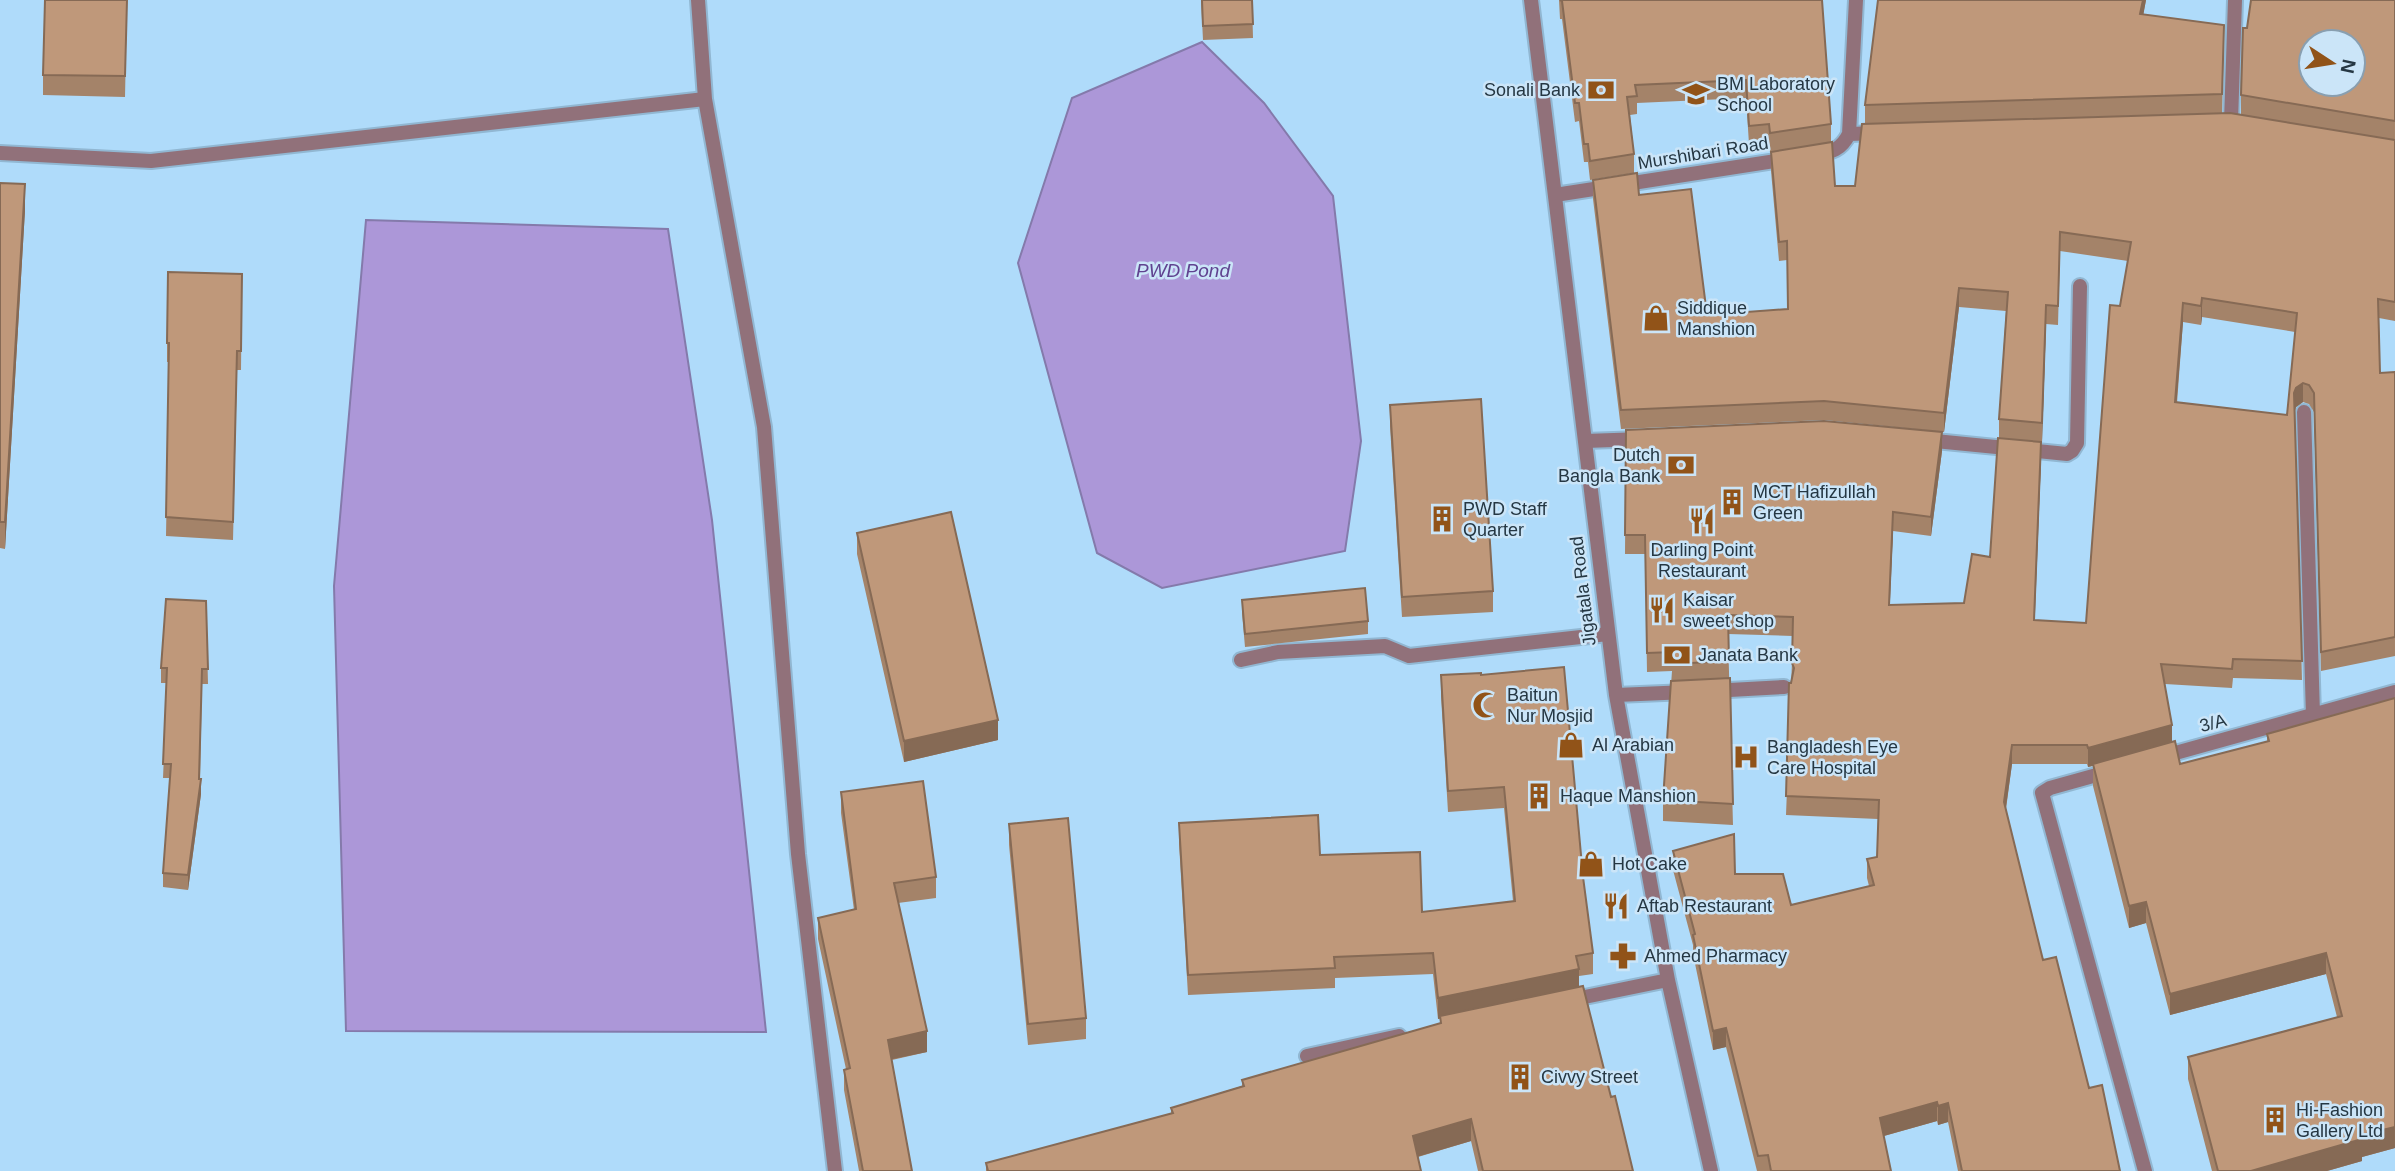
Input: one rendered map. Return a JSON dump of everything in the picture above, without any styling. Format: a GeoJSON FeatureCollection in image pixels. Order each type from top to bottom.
{"type":"FeatureCollection","features":[{"type":"Feature","properties":{"kind":"street"},"geometry":{"type":"LineString","coordinates":[[698,0],[705,99],[764,428],[798,854],[835,1171]]}},
{"type":"Feature","properties":{"kind":"street","name":"Jigatala Road"},"geometry":{"type":"LineString","coordinates":[[1531,0],[1616,695],[1668,980],[1711,1171]]}},
{"type":"Feature","properties":{"kind":"street"},"geometry":{"type":"LineString","coordinates":[[1856,0],[1849,134],[1891,133]]}},
{"type":"Feature","properties":{"kind":"street"},"geometry":{"type":"LineString","coordinates":[[2231,123],[2235,0]]}},
{"type":"Feature","properties":{"kind":"street"},"geometry":{"type":"LineString","coordinates":[[0,153],[151,162],[705,99]]}},
{"type":"Feature","properties":{"kind":"street","name":"Murshibari Road"},"geometry":{"type":"LineString","coordinates":[[1555,195],[1836,151],[1844,144],[1849,134]]}},
{"type":"Feature","properties":{"kind":"street"},"geometry":{"type":"LineString","coordinates":[[1905,438],[2067,454],[2072,451],[2077,443],[2080,286]]}},
{"type":"Feature","properties":{"kind":"street"},"geometry":{"type":"LineString","coordinates":[[2304,412],[2313,715]]}},
{"type":"Feature","properties":{"kind":"street"},"geometry":{"type":"LineString","coordinates":[[1585,441],[1651,438]]}},
{"type":"Feature","properties":{"kind":"street"},"geometry":{"type":"LineString","coordinates":[[1241,660],[1278,652],[1385,646],[1409,656],[1608,634]]}},
{"type":"Feature","properties":{"kind":"street"},"geometry":{"type":"LineString","coordinates":[[1616,695],[1784,687]]}},
{"type":"Feature","properties":{"kind":"street","name":"3/A"},"geometry":{"type":"LineString","coordinates":[[2145,1171],[2042,793],[2050,788],[2395,692]]}},
{"type":"Feature","properties":{"kind":"street"},"geometry":{"type":"LineString","coordinates":[[1561,1002],[1668,980]]}},
{"type":"Feature","properties":{"kind":"street"},"geometry":{"type":"LineString","coordinates":[[1307,1056],[1414,1033]]}},
{"type":"Feature","properties":{"kind":"water","name":"PWD Pond"},"geometry":{"type":"Polygon","coordinates":[[[1202,42],[1264,103],[1333,196],[1361,441],[1345,551],[1162,588],[1097,553],[1018,263],[1072,98],[1202,42]]]}},
{"type":"Feature","properties":{"kind":"water"},"geometry":{"type":"Polygon","coordinates":[[[366,220],[668,229],[712,520],[766,1032],[346,1031],[334,586],[366,220]]]}},
{"type":"Feature","properties":{"kind":"building"},"geometry":{"type":"Polygon","coordinates":[[[45,0],[127,0],[125,76],[43,75],[45,0]]]}},
{"type":"Feature","properties":{"kind":"building"},"geometry":{"type":"Polygon","coordinates":[[[1202,0],[1252,0],[1253,24],[1203,26],[1202,0]]]}},
{"type":"Feature","properties":{"kind":"building"},"geometry":{"type":"Polygon","coordinates":[[[1560,0],[1822,0],[1831,124],[1770,133],[1769,124],[1749,126],[1746,80],[1635,85],[1637,96],[1627,97],[1634,154],[1590,161],[1588,144],[1584,144],[1579,103],[1575,103],[1560,0]]]}},
{"type":"Feature","properties":{"kind":"building"},"geometry":{"type":"Polygon","coordinates":[[[1878,0],[2143,0],[2140,14],[2224,25],[2222,94],[1865,105],[1878,0]]]}},
{"type":"Feature","properties":{"kind":"building"},"geometry":{"type":"Polygon","coordinates":[[[2251,0],[2395,0],[2395,121],[2241,95],[2243,28],[2247,28],[2251,0]]]}},
{"type":"Feature","properties":{"kind":"building"},"geometry":{"type":"Polygon","coordinates":[[[2230,113],[2395,140],[2395,302],[2378,299],[2380,373],[2395,372],[2395,637],[2321,652],[2314,393],[2309,385],[2303,383],[2294,393],[2302,661],[2233,659],[2232,669],[2161,664],[2172,725],[2088,748],[2087,745],[2012,745],[2004,802],[2043,960],[2056,957],[2089,1088],[2102,1085],[2120,1171],[1962,1171],[1948,1103],[1938,1106],[1937,1102],[1880,1118],[1891,1171],[1771,1171],[1768,1155],[1758,1156],[1726,1028],[1713,1031],[1693,935],[1695,934],[1673,851],[1734,834],[1735,874],[1783,874],[1791,905],[1874,885],[1867,859],[1877,857],[1879,800],[1786,796],[1789,683],[1794,668],[1793,617],[1728,615],[1729,661],[1672,664],[1673,652],[1647,653],[1645,535],[1625,535],[1626,430],[1824,421],[1942,432],[1931,517],[1893,512],[1889,605],[1964,603],[1972,554],[1990,557],[1998,438],[2041,442],[2034,620],[2086,623],[2110,305],[2120,306],[2131,242],[2060,232],[2058,306],[2046,305],[2042,423],[1999,419],[2008,292],[1959,288],[1944,413],[1824,401],[1621,410],[1593,180],[1637,173],[1639,195],[1691,189],[1707,315],[1788,309],[1787,241],[1779,242],[1771,152],[1832,142],[1835,186],[1855,186],[1862,124],[2230,113]],[[2202,298],[2201,306],[2183,303],[2175,402],[2287,415],[2297,313],[2202,298]]]}},
{"type":"Feature","properties":{"kind":"building"},"geometry":{"type":"Polygon","coordinates":[[[0,183],[25,184],[5,522],[0,522],[0,183]]]}},
{"type":"Feature","properties":{"kind":"building"},"geometry":{"type":"Polygon","coordinates":[[[168,272],[242,274],[241,351],[237,351],[233,522],[166,517],[168,272]]]}},
{"type":"Feature","properties":{"kind":"building","name":"PWD Staff Quarter"},"geometry":{"type":"Polygon","coordinates":[[[1481,399],[1493,591],[1402,597],[1390,405],[1481,399]]]}},
{"type":"Feature","properties":{"kind":"building"},"geometry":{"type":"Polygon","coordinates":[[[951,512],[998,720],[904,741],[857,533],[951,512]]]}},
{"type":"Feature","properties":{"kind":"building"},"geometry":{"type":"Polygon","coordinates":[[[1365,588],[1368,621],[1245,634],[1242,600],[1365,588]]]}},
{"type":"Feature","properties":{"kind":"building"},"geometry":{"type":"Polygon","coordinates":[[[166,599],[206,601],[208,669],[202,669],[201,779],[188,875],[163,873],[171,764],[163,764],[167,668],[161,668],[166,599]]]}},
{"type":"Feature","properties":{"kind":"building"},"geometry":{"type":"Polygon","coordinates":[[[1564,667],[1583,877],[1593,953],[1576,956],[1579,969],[1438,998],[1433,953],[1334,957],[1335,968],[1188,975],[1179,823],[1318,815],[1320,855],[1420,852],[1422,912],[1515,901],[1504,787],[1448,791],[1441,675],[1481,675],[1564,667]]]}},
{"type":"Feature","properties":{"kind":"building"},"geometry":{"type":"Polygon","coordinates":[[[1730,678],[1733,804],[1663,800],[1671,681],[1730,678]]]}},
{"type":"Feature","properties":{"kind":"building"},"geometry":{"type":"Polygon","coordinates":[[[2395,698],[2395,1127],[2361,1135],[2362,1139],[2251,1171],[2218,1171],[2188,1057],[2342,1016],[2326,953],[2170,994],[2146,902],[2129,906],[2093,764],[2175,741],[2180,764],[2269,741],[2267,734],[2395,698]]]}},
{"type":"Feature","properties":{"kind":"building"},"geometry":{"type":"Polygon","coordinates":[[[923,781],[936,877],[894,883],[927,1031],[888,1040],[912,1171],[863,1171],[844,1070],[850,1068],[818,918],[856,909],[841,792],[923,781]]]}},
{"type":"Feature","properties":{"kind":"building"},"geometry":{"type":"Polygon","coordinates":[[[1068,818],[1086,1018],[1028,1024],[1009,824],[1068,818]]]}},
{"type":"Feature","properties":{"kind":"building"},"geometry":{"type":"Polygon","coordinates":[[[1583,986],[1611,1097],[1615,1096],[1633,1171],[1483,1171],[1471,1119],[1413,1136],[1421,1171],[988,1171],[986,1163],[1173,1113],[1171,1108],[1244,1086],[1242,1080],[1441,1023],[1440,1016],[1583,986]]]}},
{"type":"Feature","properties":{"kind":"place","name":"Sonali Bank"},"geometry":{"type":"Point","coordinates":[1601,90]}},
{"type":"Feature","properties":{"kind":"place","name":"BM Laboratory School"},"geometry":{"type":"Point","coordinates":[1696,94]}},
{"type":"Feature","properties":{"kind":"place","name":"Siddique Manshion"},"geometry":{"type":"Point","coordinates":[1656,318]}},
{"type":"Feature","properties":{"kind":"place","name":"Dutch Bangla Bank"},"geometry":{"type":"Point","coordinates":[1681,465]}},
{"type":"Feature","properties":{"kind":"place","name":"MCT Hafizullah Green"},"geometry":{"type":"Point","coordinates":[1732,502]}},
{"type":"Feature","properties":{"kind":"place","name":"PWD Staff Quarter"},"geometry":{"type":"Point","coordinates":[1442,519]}},
{"type":"Feature","properties":{"kind":"place","name":"Darling Point Restaurant"},"geometry":{"type":"Point","coordinates":[1702,521]}},
{"type":"Feature","properties":{"kind":"place","name":"Kaisar sweet shop"},"geometry":{"type":"Point","coordinates":[1662,610]}},
{"type":"Feature","properties":{"kind":"place","name":"Janata Bank"},"geometry":{"type":"Point","coordinates":[1677,655]}},
{"type":"Feature","properties":{"kind":"place","name":"Baitun Nur Mosjid"},"geometry":{"type":"Point","coordinates":[1486,705]}},
{"type":"Feature","properties":{"kind":"place","name":"Al Arabian"},"geometry":{"type":"Point","coordinates":[1571,745]}},
{"type":"Feature","properties":{"kind":"place","name":"Bangladesh Eye Care Hospital"},"geometry":{"type":"Point","coordinates":[1746,757]}},
{"type":"Feature","properties":{"kind":"place","name":"Haque Manshion"},"geometry":{"type":"Point","coordinates":[1539,796]}},
{"type":"Feature","properties":{"kind":"place","name":"Hot Cake"},"geometry":{"type":"Point","coordinates":[1591,864]}},
{"type":"Feature","properties":{"kind":"place","name":"Aftab Restaurant"},"geometry":{"type":"Point","coordinates":[1616,906]}},
{"type":"Feature","properties":{"kind":"place","name":"Ahmed Pharmacy"},"geometry":{"type":"Point","coordinates":[1623,956]}},
{"type":"Feature","properties":{"kind":"place","name":"Civvy Street"},"geometry":{"type":"Point","coordinates":[1520,1077]}},
{"type":"Feature","properties":{"kind":"place","name":"Hi-Fashion Gallery Ltd"},"geometry":{"type":"Point","coordinates":[2275,1120]}}]}
